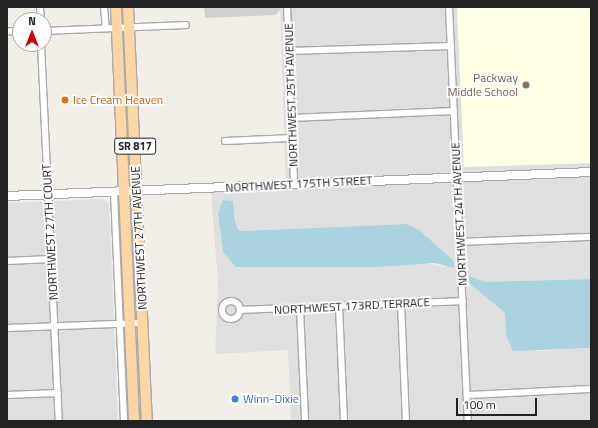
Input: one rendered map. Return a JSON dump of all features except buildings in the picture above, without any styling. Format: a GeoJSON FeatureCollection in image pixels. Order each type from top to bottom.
{"type":"FeatureCollection","features":[{"type":"Feature","properties":{"kind":"main road","name":"NORTHWEST 27TH AVENUE"},"geometry":{"type":"LineString","coordinates":[[116,7],[119,192],[125,323],[134,421]]}},
{"type":"Feature","properties":{"kind":"main road","name":"NORTHWEST 27TH AVENUE"},"geometry":{"type":"LineString","coordinates":[[128,7],[147,421]]}},
{"type":"Feature","properties":{"kind":"street"},"geometry":{"type":"LineString","coordinates":[[104,7],[106,28]]}},
{"type":"Feature","properties":{"kind":"street","name":"NORTHWEST 25TH AVENUE"},"geometry":{"type":"LineString","coordinates":[[287,7],[294,184]]}},
{"type":"Feature","properties":{"kind":"street","name":"NORTHWEST 24TH AVENUE"},"geometry":{"type":"LineString","coordinates":[[449,7],[468,421]]}},
{"type":"Feature","properties":{"kind":"street"},"geometry":{"type":"LineString","coordinates":[[52,31],[186,25]]}},
{"type":"Feature","properties":{"kind":"street"},"geometry":{"type":"LineString","coordinates":[[289,51],[451,46]]}},
{"type":"Feature","properties":{"kind":"street","name":"NORTHWEST 27TH COURT"},"geometry":{"type":"LineString","coordinates":[[41,52],[59,421]]}},
{"type":"Feature","properties":{"kind":"street"},"geometry":{"type":"LineString","coordinates":[[291,118],[454,111]]}},
{"type":"Feature","properties":{"kind":"street"},"geometry":{"type":"LineString","coordinates":[[225,141],[292,138]]}},
{"type":"Feature","properties":{"kind":"street","name":"NORTHWEST 175TH STREET"},"geometry":{"type":"LineString","coordinates":[[7,196],[136,192],[591,172]]}},
{"type":"Feature","properties":{"kind":"street"},"geometry":{"type":"LineString","coordinates":[[460,242],[591,237]]}},
{"type":"Feature","properties":{"kind":"street"},"geometry":{"type":"LineString","coordinates":[[7,261],[51,259]]}},
{"type":"Feature","properties":{"kind":"street","name":"NORTHWEST 173RD TERRACE"},"geometry":{"type":"LineString","coordinates":[[241,310],[300,309],[463,301]]}},
{"type":"Feature","properties":{"kind":"street"},"geometry":{"type":"LineString","coordinates":[[401,303],[406,421]]}},
{"type":"Feature","properties":{"kind":"street"},"geometry":{"type":"LineString","coordinates":[[339,306],[344,421]]}},
{"type":"Feature","properties":{"kind":"street"},"geometry":{"type":"LineString","coordinates":[[300,309],[305,421]]}},
{"type":"Feature","properties":{"kind":"street"},"geometry":{"type":"LineString","coordinates":[[124,421],[125,323]]}},
{"type":"Feature","properties":{"kind":"street"},"geometry":{"type":"LineString","coordinates":[[7,328],[142,323]]}},
{"type":"Feature","properties":{"kind":"street"},"geometry":{"type":"LineString","coordinates":[[467,394],[591,389]]}},
{"type":"Feature","properties":{"kind":"street"},"geometry":{"type":"LineString","coordinates":[[7,395],[58,393]]}},
{"type":"Feature","properties":{"kind":"shaded area"},"geometry":{"type":"Polygon","coordinates":[[[204,7],[280,7],[280,10],[276,15],[205,18],[204,7]]]}},
{"type":"Feature","properties":{"kind":"shaded area"},"geometry":{"type":"Polygon","coordinates":[[[280,7],[457,7],[464,167],[591,163],[591,279],[485,282],[469,277],[469,283],[505,313],[506,335],[536,351],[591,348],[591,421],[291,421],[288,350],[215,354],[218,283],[211,191],[286,187],[280,7]],[[233,201],[218,213],[223,252],[237,267],[380,267],[424,263],[446,267],[454,261],[407,224],[243,231],[238,230],[235,221],[233,201]]]}},
{"type":"Feature","properties":{"kind":"shaded area","name":"Packway Middle School"},"geometry":{"type":"Polygon","coordinates":[[[457,7],[591,7],[591,163],[464,167],[457,7]]]}},
{"type":"Feature","properties":{"kind":"shaded area"},"geometry":{"type":"Polygon","coordinates":[[[104,199],[109,203],[118,421],[7,421],[7,203],[104,199]]]}},
{"type":"Feature","properties":{"kind":"water"},"geometry":{"type":"Polygon","coordinates":[[[223,200],[233,201],[235,221],[238,230],[243,231],[407,224],[419,230],[454,261],[454,268],[435,263],[380,267],[236,267],[223,252],[218,213],[223,200]]]}},
{"type":"Feature","properties":{"kind":"water"},"geometry":{"type":"Polygon","coordinates":[[[469,276],[485,282],[591,279],[591,348],[513,351],[506,335],[505,313],[469,283],[469,276]]]}},
{"type":"Feature","properties":{"kind":"place","name":"Packway Middle School"},"geometry":{"type":"Point","coordinates":[526,85]}},
{"type":"Feature","properties":{"kind":"place","name":"Ice Cream Heaven"},"geometry":{"type":"Point","coordinates":[65,100]}},
{"type":"Feature","properties":{"kind":"place","name":"Winn-Dixie"},"geometry":{"type":"Point","coordinates":[235,399]}}]}
